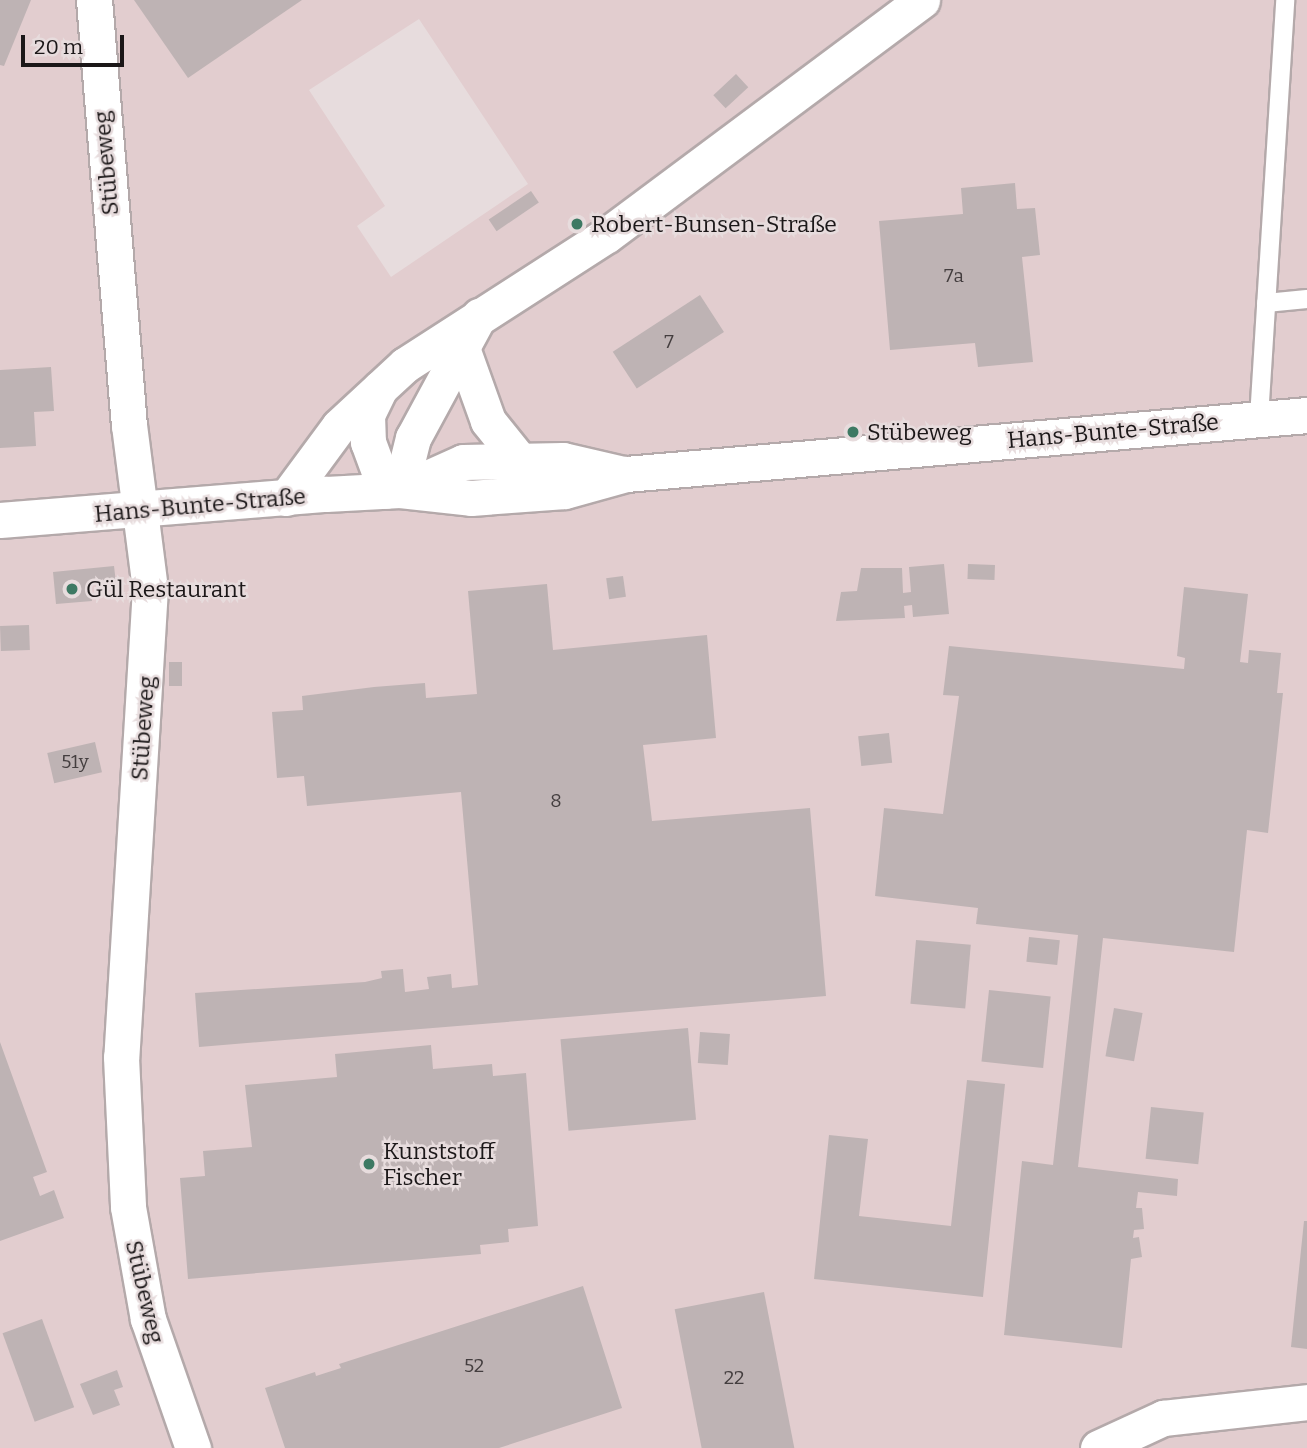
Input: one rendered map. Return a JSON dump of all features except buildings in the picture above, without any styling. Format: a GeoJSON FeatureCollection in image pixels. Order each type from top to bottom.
{"type":"FeatureCollection","features":[{"type":"Feature","properties":{"kind":"street","name":"Stübeweg"},"geometry":{"type":"LineString","coordinates":[[94,0],[105,174],[150,587],[150,637],[121,1057],[128,1207],[148,1319],[192,1448]]}},
{"type":"Feature","properties":{"kind":"street"},"geometry":{"type":"LineString","coordinates":[[286,498],[339,426],[405,365],[607,235],[922,0]]}},
{"type":"Feature","properties":{"kind":"street"},"geometry":{"type":"LineString","coordinates":[[393,491],[413,438],[463,351],[479,316]]}},
{"type":"Feature","properties":{"kind":"street"},"geometry":{"type":"LineString","coordinates":[[463,351],[488,421],[521,462]]}},
{"type":"Feature","properties":{"kind":"street"},"geometry":{"type":"LineString","coordinates":[[380,388],[367,415],[368,442],[393,491]]}},
{"type":"Feature","properties":{"kind":"street","name":"Hans-Bunte-Straße"},"geometry":{"type":"LineString","coordinates":[[0,520],[393,491],[471,498],[565,491],[626,474],[814,461],[1307,415]]}},
{"type":"Feature","properties":{"kind":"street","name":"Hans-Bunte-Straße"},"geometry":{"type":"LineString","coordinates":[[393,491],[463,462],[563,460],[626,474]]}},
{"type":"Feature","properties":{"kind":"street"},"geometry":{"type":"LineString","coordinates":[[1098,1448],[1163,1418],[1307,1402]]}},
{"type":"Feature","properties":{"kind":"lane"},"geometry":{"type":"LineString","coordinates":[[1259,418],[1285,0]]}},
{"type":"Feature","properties":{"kind":"lane"},"geometry":{"type":"LineString","coordinates":[[1266,303],[1307,299]]}},
{"type":"Feature","properties":{"kind":"shaded area"},"geometry":{"type":"Polygon","coordinates":[[[0,0],[1307,0],[1307,1448],[0,1448],[0,0]],[[419,19],[309,90],[385,206],[357,226],[391,277],[528,184],[419,19]]]}},
{"type":"Feature","properties":{"kind":"place","name":"Robert-Bunsen-Straße"},"geometry":{"type":"Point","coordinates":[577,224]}},
{"type":"Feature","properties":{"kind":"place","name":"Stübeweg"},"geometry":{"type":"Point","coordinates":[853,432]}},
{"type":"Feature","properties":{"kind":"place","name":"Gül Restaurant"},"geometry":{"type":"Point","coordinates":[72,589]}},
{"type":"Feature","properties":{"kind":"place","name":"Kunststoff Fischer"},"geometry":{"type":"Point","coordinates":[369,1164]}}]}
